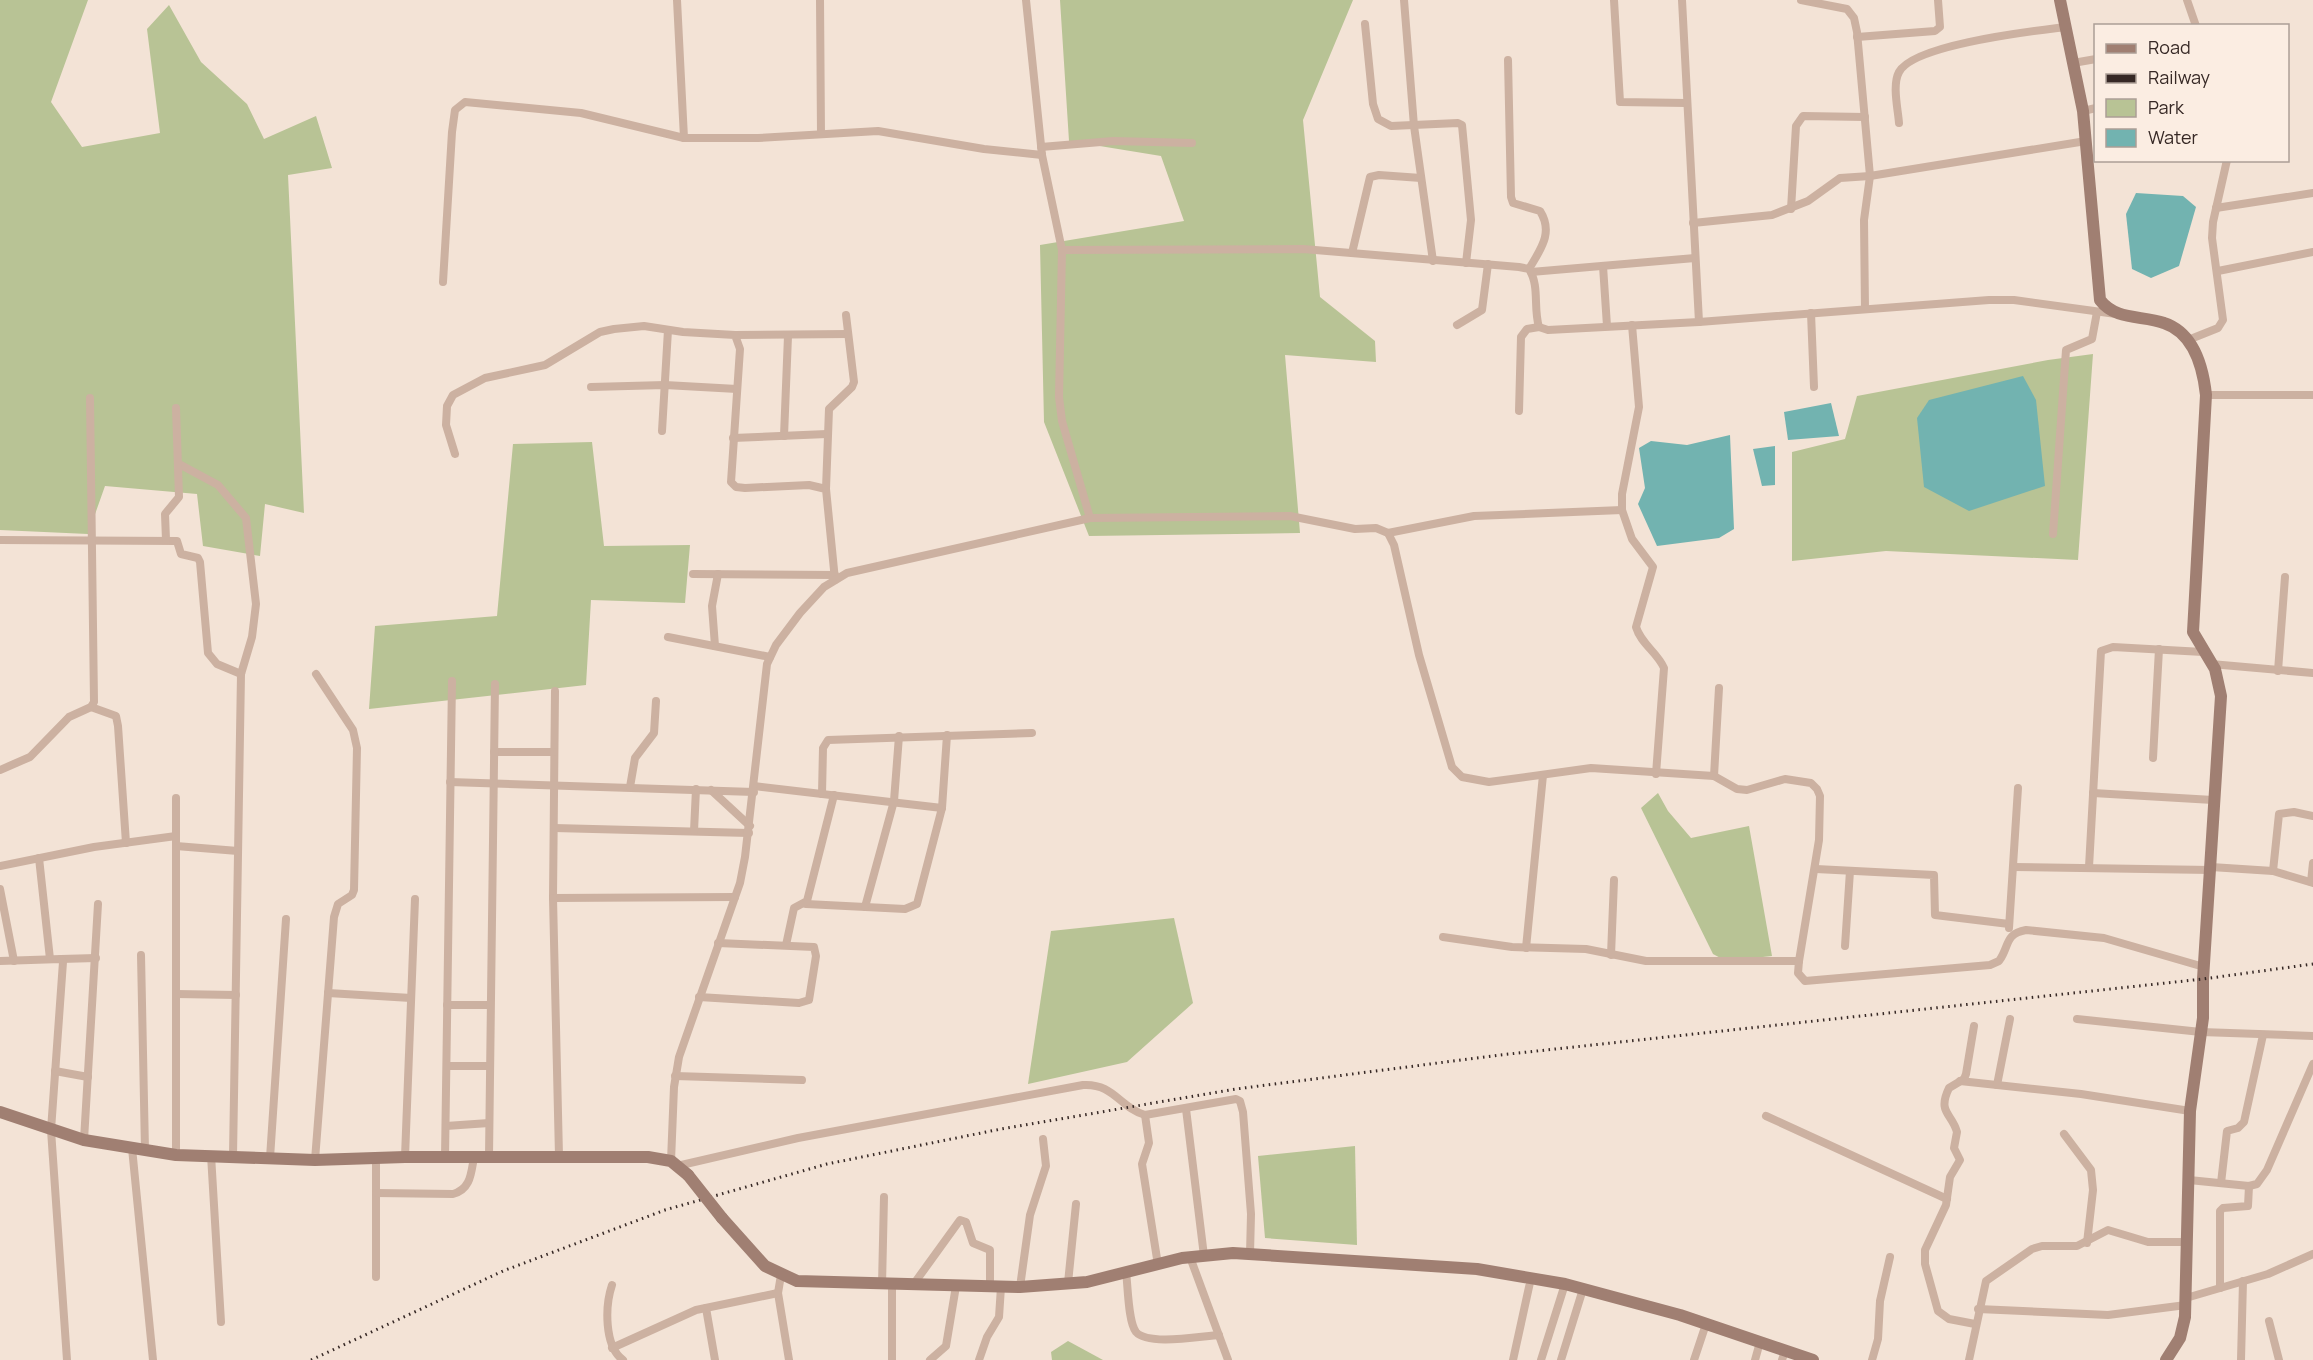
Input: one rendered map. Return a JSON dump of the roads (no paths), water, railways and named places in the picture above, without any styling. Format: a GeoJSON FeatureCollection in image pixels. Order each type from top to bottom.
{"type":"FeatureCollection","features":[{"type":"Feature","properties":{"kind":"main road"},"geometry":{"type":"LineString","coordinates":[[2060,0],[2073,63],[2089,109],[2086,141],[2100,300],[2106,308],[2119,315],[2165,323],[2188,340],[2199,358],[2206,395],[2193,632],[2220,681],[2221,696],[2213,800],[2204,1006],[2190,1111],[2186,1302],[2180,1338],[2166,1360]]}},
{"type":"Feature","properties":{"kind":"main road"},"geometry":{"type":"LineString","coordinates":[[0,1112],[84,1140],[176,1155],[315,1160],[405,1157],[648,1156],[674,1163],[688,1175],[722,1218],[765,1266],[797,1281],[1020,1287],[1068,1283],[1190,1257],[1250,1254],[1478,1269],[1565,1284],[1706,1324],[1760,1342],[1783,1356],[1813,1360]]}},
{"type":"Feature","properties":{"kind":"street"},"geometry":{"type":"LineString","coordinates":[[677,0],[684,138]]}},
{"type":"Feature","properties":{"kind":"street"},"geometry":{"type":"LineString","coordinates":[[819,0],[821,134]]}},
{"type":"Feature","properties":{"kind":"street"},"geometry":{"type":"LineString","coordinates":[[1026,0],[1042,151],[1062,250],[1059,397],[1062,421],[1090,518]]}},
{"type":"Feature","properties":{"kind":"street"},"geometry":{"type":"LineString","coordinates":[[1404,0],[1413,126],[1433,261]]}},
{"type":"Feature","properties":{"kind":"street"},"geometry":{"type":"LineString","coordinates":[[1614,0],[1620,102],[1686,103]]}},
{"type":"Feature","properties":{"kind":"street"},"geometry":{"type":"LineString","coordinates":[[1682,0],[1699,322]]}},
{"type":"Feature","properties":{"kind":"street"},"geometry":{"type":"LineString","coordinates":[[1801,0],[1847,9],[1854,18],[1870,176],[1864,220],[1865,309]]}},
{"type":"Feature","properties":{"kind":"street"},"geometry":{"type":"LineString","coordinates":[[1857,37],[1935,31],[1940,27],[1941,20],[1938,0]]}},
{"type":"Feature","properties":{"kind":"street"},"geometry":{"type":"LineString","coordinates":[[2187,0],[2195,24]]}},
{"type":"Feature","properties":{"kind":"street"},"geometry":{"type":"LineString","coordinates":[[1365,24],[1375,113],[1378,119],[1391,126],[1458,123],[1462,125],[1471,220],[1466,263]]}},
{"type":"Feature","properties":{"kind":"street"},"geometry":{"type":"LineString","coordinates":[[1899,123],[1897,80],[1899,71],[1908,64],[1972,40],[2066,27]]}},
{"type":"Feature","properties":{"kind":"street"},"geometry":{"type":"LineString","coordinates":[[2073,63],[2094,59]]}},
{"type":"Feature","properties":{"kind":"street"},"geometry":{"type":"LineString","coordinates":[[1508,60],[1511,197],[1513,203],[1519,206],[1540,211],[1546,225],[1545,241],[1530,271]]}},
{"type":"Feature","properties":{"kind":"street"},"geometry":{"type":"LineString","coordinates":[[443,282],[452,132],[456,110],[465,102],[581,113],[684,138],[758,138],[878,131],[984,149],[1042,151],[1113,141],[1192,143]]}},
{"type":"Feature","properties":{"kind":"street"},"geometry":{"type":"LineString","coordinates":[[1791,209],[1798,119],[1803,116],[1865,117]]}},
{"type":"Feature","properties":{"kind":"street"},"geometry":{"type":"LineString","coordinates":[[1693,223],[1761,218],[1791,209],[1808,201],[1840,178],[1870,176],[2086,141]]}},
{"type":"Feature","properties":{"kind":"street"},"geometry":{"type":"LineString","coordinates":[[2188,340],[2218,328],[2223,320],[2212,238],[2227,162]]}},
{"type":"Feature","properties":{"kind":"street"},"geometry":{"type":"LineString","coordinates":[[1352,253],[1370,177],[1379,175],[1421,178]]}},
{"type":"Feature","properties":{"kind":"street"},"geometry":{"type":"LineString","coordinates":[[2216,208],[2313,193]]}},
{"type":"Feature","properties":{"kind":"street"},"geometry":{"type":"LineString","coordinates":[[1062,250],[1303,249],[1488,264],[1530,271],[1695,258]]}},
{"type":"Feature","properties":{"kind":"street"},"geometry":{"type":"LineString","coordinates":[[2218,271],[2313,252]]}},
{"type":"Feature","properties":{"kind":"street"},"geometry":{"type":"LineString","coordinates":[[1457,325],[1482,310],[1488,264]]}},
{"type":"Feature","properties":{"kind":"street"},"geometry":{"type":"LineString","coordinates":[[1603,266],[1606,326]]}},
{"type":"Feature","properties":{"kind":"street"},"geometry":{"type":"LineString","coordinates":[[1530,271],[1534,277],[1539,327]]}},
{"type":"Feature","properties":{"kind":"street"},"geometry":{"type":"LineString","coordinates":[[1519,411],[1521,337],[1527,329],[1539,327],[1548,330],[1699,322],[2006,300],[2119,315]]}},
{"type":"Feature","properties":{"kind":"street"},"geometry":{"type":"LineString","coordinates":[[2053,534],[2066,350],[2092,339],[2097,312]]}},
{"type":"Feature","properties":{"kind":"street"},"geometry":{"type":"LineString","coordinates":[[1811,313],[1814,387]]}},
{"type":"Feature","properties":{"kind":"street"},"geometry":{"type":"LineString","coordinates":[[835,578],[826,489],[827,434],[829,409],[852,387],[854,382],[846,315]]}},
{"type":"Feature","properties":{"kind":"street"},"geometry":{"type":"LineString","coordinates":[[1632,325],[1639,407],[1622,494],[1622,510],[1632,539],[1653,567],[1636,627],[1639,637],[1660,657],[1664,668],[1656,774]]}},
{"type":"Feature","properties":{"kind":"street"},"geometry":{"type":"LineString","coordinates":[[455,454],[446,425],[447,406],[453,395],[466,386],[485,378],[545,365],[600,332],[630,326],[735,335],[848,334]]}},
{"type":"Feature","properties":{"kind":"street"},"geometry":{"type":"LineString","coordinates":[[662,431],[668,330]]}},
{"type":"Feature","properties":{"kind":"street"},"geometry":{"type":"LineString","coordinates":[[735,335],[740,349],[731,482],[736,487],[809,485],[826,489]]}},
{"type":"Feature","properties":{"kind":"street"},"geometry":{"type":"LineString","coordinates":[[784,436],[788,336]]}},
{"type":"Feature","properties":{"kind":"street"},"geometry":{"type":"LineString","coordinates":[[591,387],[665,385],[737,389]]}},
{"type":"Feature","properties":{"kind":"street"},"geometry":{"type":"LineString","coordinates":[[2206,395],[2313,394]]}},
{"type":"Feature","properties":{"kind":"street"},"geometry":{"type":"LineString","coordinates":[[90,398],[93,702],[91,707]]}},
{"type":"Feature","properties":{"kind":"street"},"geometry":{"type":"LineString","coordinates":[[166,540],[165,514],[179,497],[176,408]]}},
{"type":"Feature","properties":{"kind":"street"},"geometry":{"type":"LineString","coordinates":[[734,438],[827,434]]}},
{"type":"Feature","properties":{"kind":"street"},"geometry":{"type":"LineString","coordinates":[[179,464],[218,485],[246,518],[256,604],[252,637],[241,674],[233,1156]]}},
{"type":"Feature","properties":{"kind":"street"},"geometry":{"type":"LineString","coordinates":[[1250,1254],[1251,1214],[1242,1105],[1236,1099],[1145,1115],[1136,1113],[1105,1088],[1095,1084],[1083,1084],[798,1137],[674,1163],[675,1076],[699,997],[735,897],[750,829],[763,676],[768,661],[800,613],[835,578],[872,566],[1090,518],[1290,516],[1355,529],[1376,528],[1388,533],[1474,516],[1622,510]]}},
{"type":"Feature","properties":{"kind":"street"},"geometry":{"type":"LineString","coordinates":[[1388,533],[1394,545],[1419,655],[1452,767],[1462,777],[1475,781],[1591,768],[1714,776],[1737,789],[1747,790],[1759,789],[1785,779],[1811,783],[1817,789],[1821,808],[1816,869],[1798,973],[1805,981],[1816,982],[1990,965],[1999,961],[2008,940],[2015,932],[2026,930],[2104,938],[2204,967]]}},
{"type":"Feature","properties":{"kind":"street"},"geometry":{"type":"LineString","coordinates":[[0,540],[177,541],[181,554],[198,558],[200,562],[206,644],[212,660],[241,674]]}},
{"type":"Feature","properties":{"kind":"street"},"geometry":{"type":"LineString","coordinates":[[693,574],[835,578]]}},
{"type":"Feature","properties":{"kind":"street"},"geometry":{"type":"LineString","coordinates":[[715,646],[712,606],[718,574]]}},
{"type":"Feature","properties":{"kind":"street"},"geometry":{"type":"LineString","coordinates":[[2278,671],[2285,577]]}},
{"type":"Feature","properties":{"kind":"street"},"geometry":{"type":"LineString","coordinates":[[669,637],[715,646],[768,661]]}},
{"type":"Feature","properties":{"kind":"street"},"geometry":{"type":"LineString","coordinates":[[2090,867],[2101,651],[2113,647],[2203,652]]}},
{"type":"Feature","properties":{"kind":"street"},"geometry":{"type":"LineString","coordinates":[[2153,758],[2159,650]]}},
{"type":"Feature","properties":{"kind":"street"},"geometry":{"type":"LineString","coordinates":[[2211,664],[2313,673]]}},
{"type":"Feature","properties":{"kind":"street"},"geometry":{"type":"LineString","coordinates":[[315,1160],[335,910],[338,904],[352,895],[354,890],[357,748],[353,730],[316,674]]}},
{"type":"Feature","properties":{"kind":"street"},"geometry":{"type":"LineString","coordinates":[[446,1158],[452,681]]}},
{"type":"Feature","properties":{"kind":"street"},"geometry":{"type":"LineString","coordinates":[[489,1156],[495,684]]}},
{"type":"Feature","properties":{"kind":"street"},"geometry":{"type":"LineString","coordinates":[[1714,776],[1719,688]]}},
{"type":"Feature","properties":{"kind":"street"},"geometry":{"type":"LineString","coordinates":[[555,692],[553,898],[559,1156]]}},
{"type":"Feature","properties":{"kind":"street"},"geometry":{"type":"LineString","coordinates":[[630,787],[635,758],[655,729],[656,701]]}},
{"type":"Feature","properties":{"kind":"street"},"geometry":{"type":"LineString","coordinates":[[0,770],[30,757],[69,717],[91,707],[116,716],[126,843]]}},
{"type":"Feature","properties":{"kind":"street"},"geometry":{"type":"LineString","coordinates":[[822,794],[823,748],[828,740],[1032,733]]}},
{"type":"Feature","properties":{"kind":"street"},"geometry":{"type":"LineString","coordinates":[[786,945],[794,909],[806,904],[904,909],[917,904],[942,807],[947,735]]}},
{"type":"Feature","properties":{"kind":"street"},"geometry":{"type":"LineString","coordinates":[[865,907],[894,801],[899,736]]}},
{"type":"Feature","properties":{"kind":"street"},"geometry":{"type":"LineString","coordinates":[[494,752],[554,752]]}},
{"type":"Feature","properties":{"kind":"street"},"geometry":{"type":"LineString","coordinates":[[1526,948],[1543,775]]}},
{"type":"Feature","properties":{"kind":"street"},"geometry":{"type":"LineString","coordinates":[[450,783],[711,790],[754,789],[942,807]]}},
{"type":"Feature","properties":{"kind":"street"},"geometry":{"type":"LineString","coordinates":[[2008,940],[2018,788]]}},
{"type":"Feature","properties":{"kind":"street"},"geometry":{"type":"LineString","coordinates":[[694,831],[696,789]]}},
{"type":"Feature","properties":{"kind":"street"},"geometry":{"type":"LineString","coordinates":[[711,790],[750,829]]}},
{"type":"Feature","properties":{"kind":"street"},"geometry":{"type":"LineString","coordinates":[[2093,793],[2213,800]]}},
{"type":"Feature","properties":{"kind":"street"},"geometry":{"type":"LineString","coordinates":[[806,904],[834,795]]}},
{"type":"Feature","properties":{"kind":"street"},"geometry":{"type":"LineString","coordinates":[[176,798],[176,1155]]}},
{"type":"Feature","properties":{"kind":"street"},"geometry":{"type":"LineString","coordinates":[[2273,871],[2278,814],[2294,812],[2313,816]]}},
{"type":"Feature","properties":{"kind":"street"},"geometry":{"type":"LineString","coordinates":[[554,828],[694,831],[750,829]]}},
{"type":"Feature","properties":{"kind":"street"},"geometry":{"type":"LineString","coordinates":[[0,866],[176,836]]}},
{"type":"Feature","properties":{"kind":"street"},"geometry":{"type":"LineString","coordinates":[[176,846],[238,851]]}},
{"type":"Feature","properties":{"kind":"street"},"geometry":{"type":"LineString","coordinates":[[39,858],[50,959]]}},
{"type":"Feature","properties":{"kind":"street"},"geometry":{"type":"LineString","coordinates":[[2014,867],[2211,868],[2273,871],[2312,883],[2313,863]]}},
{"type":"Feature","properties":{"kind":"street"},"geometry":{"type":"LineString","coordinates":[[1816,869],[1934,875],[1935,915],[2009,924]]}},
{"type":"Feature","properties":{"kind":"street"},"geometry":{"type":"LineString","coordinates":[[1845,946],[1850,871]]}},
{"type":"Feature","properties":{"kind":"street"},"geometry":{"type":"LineString","coordinates":[[1611,955],[1614,880]]}},
{"type":"Feature","properties":{"kind":"street"},"geometry":{"type":"LineString","coordinates":[[0,889],[14,961]]}},
{"type":"Feature","properties":{"kind":"street"},"geometry":{"type":"LineString","coordinates":[[553,898],[735,897]]}},
{"type":"Feature","properties":{"kind":"street"},"geometry":{"type":"LineString","coordinates":[[405,1157],[414,898]]}},
{"type":"Feature","properties":{"kind":"street"},"geometry":{"type":"LineString","coordinates":[[84,1140],[98,904]]}},
{"type":"Feature","properties":{"kind":"street"},"geometry":{"type":"LineString","coordinates":[[270,1158],[286,920]]}},
{"type":"Feature","properties":{"kind":"street"},"geometry":{"type":"LineString","coordinates":[[1443,937],[1526,948],[1574,948],[1646,961],[1799,961]]}},
{"type":"Feature","properties":{"kind":"street"},"geometry":{"type":"LineString","coordinates":[[699,997],[805,1003],[810,994],[816,951],[809,946],[718,943]]}},
{"type":"Feature","properties":{"kind":"street"},"geometry":{"type":"LineString","coordinates":[[141,955],[138,1149],[153,1360]]}},
{"type":"Feature","properties":{"kind":"street"},"geometry":{"type":"LineString","coordinates":[[0,961],[96,958]]}},
{"type":"Feature","properties":{"kind":"street"},"geometry":{"type":"LineString","coordinates":[[61,959],[63,965],[51,1130],[67,1360]]}},
{"type":"Feature","properties":{"kind":"street"},"geometry":{"type":"LineString","coordinates":[[328,993],[411,998]]}},
{"type":"Feature","properties":{"kind":"street"},"geometry":{"type":"LineString","coordinates":[[176,994],[236,995]]}},
{"type":"Feature","properties":{"kind":"street"},"geometry":{"type":"LineString","coordinates":[[447,1005],[490,1005]]}},
{"type":"Feature","properties":{"kind":"street"},"geometry":{"type":"LineString","coordinates":[[1997,1085],[2010,1019]]}},
{"type":"Feature","properties":{"kind":"street"},"geometry":{"type":"LineString","coordinates":[[2077,1019],[2200,1032],[2313,1036]]}},
{"type":"Feature","properties":{"kind":"street"},"geometry":{"type":"LineString","coordinates":[[1974,1026],[1966,1074],[1949,1088],[1946,1099],[1945,1113],[1957,1132],[1954,1148],[1960,1157],[1950,1177],[1947,1199],[1928,1240],[1925,1264],[1938,1311],[1949,1319],[1975,1324]]}},
{"type":"Feature","properties":{"kind":"street"},"geometry":{"type":"LineString","coordinates":[[2221,1183],[2227,1131],[2238,1128],[2244,1122],[2263,1035]]}},
{"type":"Feature","properties":{"kind":"street"},"geometry":{"type":"LineString","coordinates":[[2189,1180],[2249,1186],[2257,1184],[2267,1170],[2313,1064]]}},
{"type":"Feature","properties":{"kind":"street"},"geometry":{"type":"LineString","coordinates":[[447,1066],[490,1066]]}},
{"type":"Feature","properties":{"kind":"street"},"geometry":{"type":"LineString","coordinates":[[56,1071],[88,1077]]}},
{"type":"Feature","properties":{"kind":"street"},"geometry":{"type":"LineString","coordinates":[[675,1076],[802,1080]]}},
{"type":"Feature","properties":{"kind":"street"},"geometry":{"type":"LineString","coordinates":[[1960,1081],[2081,1094],[2190,1111]]}},
{"type":"Feature","properties":{"kind":"street"},"geometry":{"type":"LineString","coordinates":[[1186,1109],[1204,1256]]}},
{"type":"Feature","properties":{"kind":"street"},"geometry":{"type":"LineString","coordinates":[[1145,1115],[1149,1143],[1142,1164],[1158,1265]]}},
{"type":"Feature","properties":{"kind":"street"},"geometry":{"type":"LineString","coordinates":[[1766,1116],[1947,1199]]}},
{"type":"Feature","properties":{"kind":"street"},"geometry":{"type":"LineString","coordinates":[[446,1126],[489,1123]]}},
{"type":"Feature","properties":{"kind":"street"},"geometry":{"type":"LineString","coordinates":[[2064,1134],[2091,1170],[2092,1190],[2087,1243]]}},
{"type":"Feature","properties":{"kind":"street"},"geometry":{"type":"LineString","coordinates":[[1020,1287],[1030,1215],[1046,1166],[1044,1139]]}},
{"type":"Feature","properties":{"kind":"street"},"geometry":{"type":"LineString","coordinates":[[211,1155],[221,1322]]}},
{"type":"Feature","properties":{"kind":"street"},"geometry":{"type":"LineString","coordinates":[[376,1193],[453,1194],[461,1192],[467,1187],[474,1157]]}},
{"type":"Feature","properties":{"kind":"street"},"geometry":{"type":"LineString","coordinates":[[376,1158],[376,1277]]}},
{"type":"Feature","properties":{"kind":"street"},"geometry":{"type":"LineString","coordinates":[[2220,1288],[2220,1211],[2248,1206],[2249,1186]]}},
{"type":"Feature","properties":{"kind":"street"},"geometry":{"type":"LineString","coordinates":[[884,1197],[892,1360]]}},
{"type":"Feature","properties":{"kind":"street"},"geometry":{"type":"LineString","coordinates":[[1068,1283],[1076,1204]]}},
{"type":"Feature","properties":{"kind":"street"},"geometry":{"type":"LineString","coordinates":[[913,1285],[960,1220],[966,1222],[973,1243],[990,1250],[999,1317],[987,1337],[979,1360]]}},
{"type":"Feature","properties":{"kind":"street"},"geometry":{"type":"LineString","coordinates":[[1969,1360],[1978,1309],[1986,1281],[2032,1249],[2042,1246],[2077,1246],[2087,1243],[2108,1230],[2148,1242],[2188,1242]]}},
{"type":"Feature","properties":{"kind":"street"},"geometry":{"type":"LineString","coordinates":[[1978,1309],[2108,1315],[2186,1302],[2220,1288],[2291,1265],[2313,1254]]}},
{"type":"Feature","properties":{"kind":"street"},"geometry":{"type":"LineString","coordinates":[[1190,1257],[1228,1360]]}},
{"type":"Feature","properties":{"kind":"street"},"geometry":{"type":"LineString","coordinates":[[1872,1360],[1878,1340],[1880,1301],[1890,1257]]}},
{"type":"Feature","properties":{"kind":"street"},"geometry":{"type":"LineString","coordinates":[[1126,1272],[1132,1325],[1142,1337],[1155,1340],[1219,1335]]}},
{"type":"Feature","properties":{"kind":"street"},"geometry":{"type":"LineString","coordinates":[[781,1275],[778,1293],[789,1360]]}},
{"type":"Feature","properties":{"kind":"street"},"geometry":{"type":"LineString","coordinates":[[1513,1360],[1531,1278]]}},
{"type":"Feature","properties":{"kind":"street"},"geometry":{"type":"LineString","coordinates":[[2241,1360],[2243,1281]]}},
{"type":"Feature","properties":{"kind":"street"},"geometry":{"type":"LineString","coordinates":[[1541,1360],[1565,1284]]}},
{"type":"Feature","properties":{"kind":"street"},"geometry":{"type":"LineString","coordinates":[[612,1286],[608,1302],[612,1348],[623,1360]]}},
{"type":"Feature","properties":{"kind":"street"},"geometry":{"type":"LineString","coordinates":[[930,1360],[946,1346],[956,1286]]}},
{"type":"Feature","properties":{"kind":"street"},"geometry":{"type":"LineString","coordinates":[[1561,1360],[1583,1289]]}},
{"type":"Feature","properties":{"kind":"street"},"geometry":{"type":"LineString","coordinates":[[612,1348],[680,1316],[706,1308],[778,1293]]}},
{"type":"Feature","properties":{"kind":"street"},"geometry":{"type":"LineString","coordinates":[[706,1308],[715,1360]]}},
{"type":"Feature","properties":{"kind":"street"},"geometry":{"type":"LineString","coordinates":[[2269,1321],[2279,1360]]}},
{"type":"Feature","properties":{"kind":"street"},"geometry":{"type":"LineString","coordinates":[[1694,1360],[1706,1324]]}},
{"type":"Feature","properties":{"kind":"street"},"geometry":{"type":"LineString","coordinates":[[1755,1360],[1760,1342]]}},
{"type":"Feature","properties":{"kind":"water"},"geometry":{"type":"Polygon","coordinates":[[[2136,193],[2183,196],[2196,207],[2179,266],[2151,278],[2132,269],[2126,214],[2136,193]]]}},
{"type":"Feature","properties":{"kind":"water"},"geometry":{"type":"Polygon","coordinates":[[[2023,376],[2036,400],[2045,486],[1969,511],[1924,487],[1917,418],[1929,400],[2023,376]]]}},
{"type":"Feature","properties":{"kind":"water"},"geometry":{"type":"Polygon","coordinates":[[[1831,403],[1839,436],[1788,440],[1784,412],[1831,403]]]}},
{"type":"Feature","properties":{"kind":"water"},"geometry":{"type":"Polygon","coordinates":[[[1730,435],[1734,529],[1719,538],[1657,546],[1638,504],[1645,488],[1639,448],[1651,441],[1687,445],[1730,435]]]}},
{"type":"Feature","properties":{"kind":"water"},"geometry":{"type":"Polygon","coordinates":[[[1775,446],[1775,485],[1762,486],[1753,449],[1775,446]]]}},
{"type":"Feature","properties":{"kind":"railway"},"geometry":{"type":"LineString","coordinates":[[311,1360],[503,1271],[665,1210],[827,1164],[1001,1129],[1236,1089],[1500,1055],[2203,979],[2313,964]]}}]}
